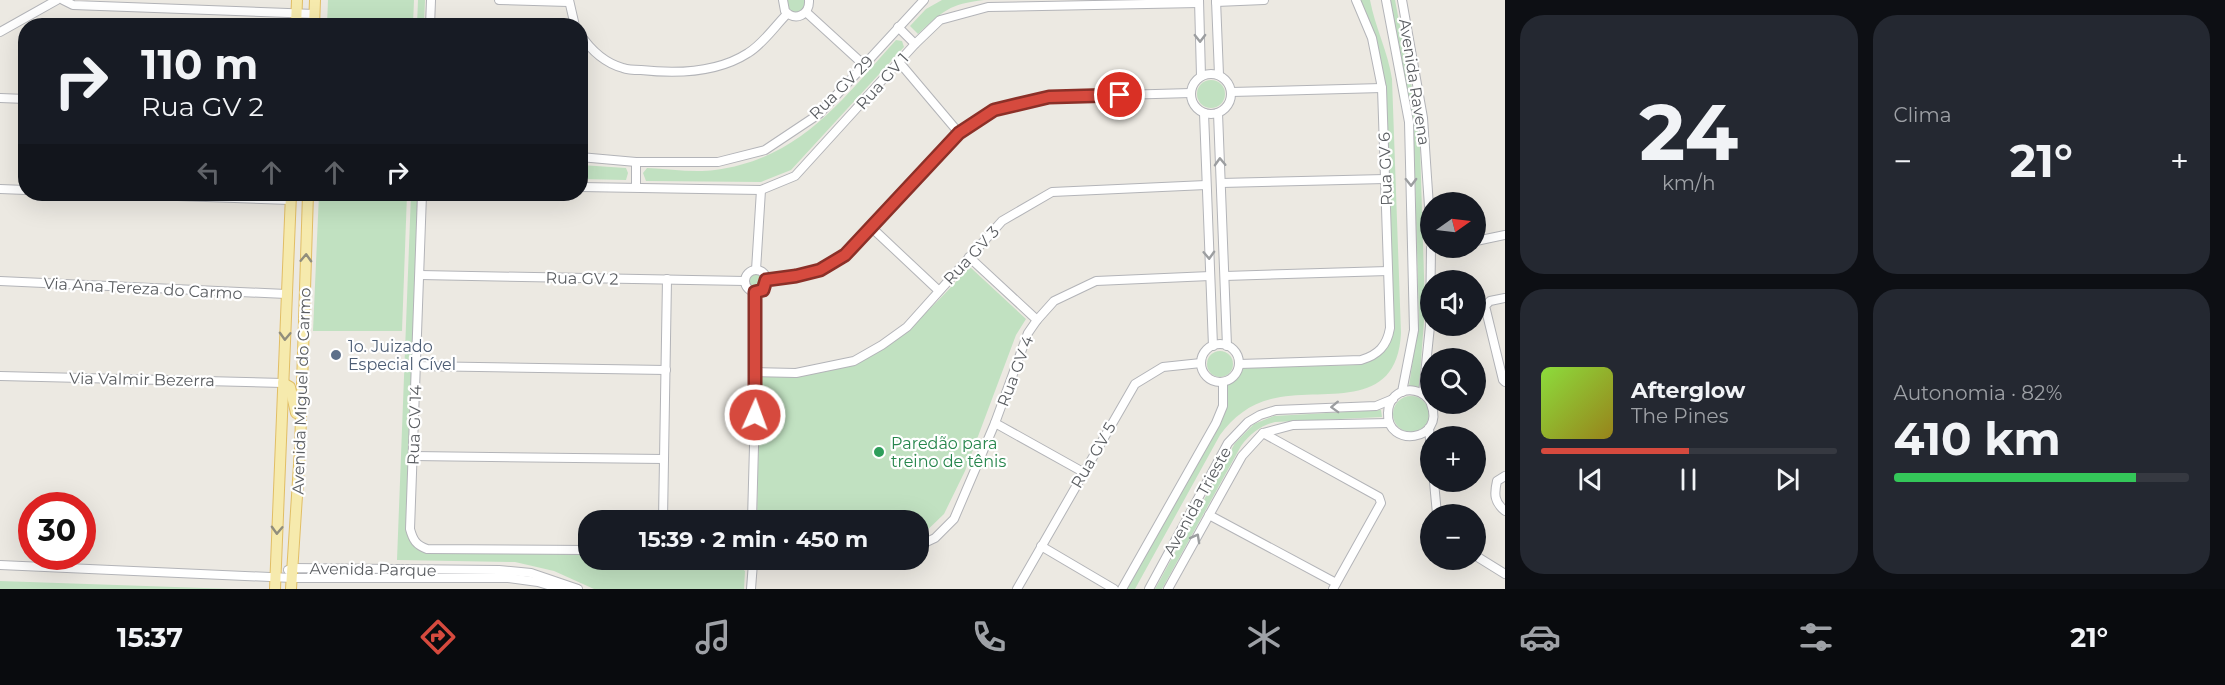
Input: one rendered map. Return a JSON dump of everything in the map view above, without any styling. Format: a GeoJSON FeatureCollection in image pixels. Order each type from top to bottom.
{"type":"FeatureCollection","features":[{"type":"Feature","properties":{"kind":"main road"},"geometry":{"type":"LineString","coordinates":[[297,0],[297,18]]}},
{"type":"Feature","properties":{"kind":"main road"},"geometry":{"type":"LineString","coordinates":[[314,18],[315,0]]}},
{"type":"Feature","properties":{"kind":"main road","name":"Avenida Miguel do Carmo"},"geometry":{"type":"LineString","coordinates":[[275,589],[290,201]]}},
{"type":"Feature","properties":{"kind":"main road","name":"Avenida Miguel do Carmo"},"geometry":{"type":"LineString","coordinates":[[292,578],[300,449],[308,201]]}},
{"type":"Feature","properties":{"kind":"main road"},"geometry":{"type":"LineString","coordinates":[[283,383],[290,387],[293,396],[300,449]]}},
{"type":"Feature","properties":{"kind":"street"},"geometry":{"type":"LineString","coordinates":[[25,18],[57,0]]}},
{"type":"Feature","properties":{"kind":"street"},"geometry":{"type":"LineString","coordinates":[[63,0],[73,5],[297,13],[309,18]]}},
{"type":"Feature","properties":{"kind":"street"},"geometry":{"type":"LineString","coordinates":[[430,18],[431,0]]}},
{"type":"Feature","properties":{"kind":"street"},"geometry":{"type":"LineString","coordinates":[[499,0],[568,1],[573,18]]}},
{"type":"Feature","properties":{"kind":"street"},"geometry":{"type":"LineString","coordinates":[[783,0],[783,7],[787,14],[797,17],[806,12],[809,0]]}},
{"type":"Feature","properties":{"kind":"street","name":"Rua GV 29"},"geometry":{"type":"LineString","coordinates":[[588,158],[636,162],[718,162],[765,150],[819,114],[924,0]]}},
{"type":"Feature","properties":{"kind":"street"},"geometry":{"type":"LineString","coordinates":[[1218,75],[1216,1],[1264,0]]}},
{"type":"Feature","properties":{"kind":"street","name":"Rua GV 6"},"geometry":{"type":"LineString","coordinates":[[1239,364],[1361,360],[1374,356],[1388,341],[1390,328],[1382,88],[1372,38],[1356,0]]}},
{"type":"Feature","properties":{"kind":"street","name":"Avenida Ravena"},"geometry":{"type":"LineString","coordinates":[[1386,0],[1409,122],[1414,330],[1402,392]]}},
{"type":"Feature","properties":{"kind":"street","name":"Avenida Ravena"},"geometry":{"type":"LineString","coordinates":[[1402,0],[1423,118],[1428,192]]}},
{"type":"Feature","properties":{"kind":"street"},"geometry":{"type":"LineString","coordinates":[[1199,2],[1201,76]]}},
{"type":"Feature","properties":{"kind":"street","name":"Rua GV 1"},"geometry":{"type":"LineString","coordinates":[[588,186],[761,190],[795,176],[915,44],[940,20],[988,7],[1199,2]]}},
{"type":"Feature","properties":{"kind":"street"},"geometry":{"type":"LineString","coordinates":[[806,12],[864,65]]}},
{"type":"Feature","properties":{"kind":"street"},"geometry":{"type":"LineString","coordinates":[[588,45],[603,58],[623,68],[659,72],[706,70],[730,63],[750,52],[787,14]]}},
{"type":"Feature","properties":{"kind":"street"},"geometry":{"type":"LineString","coordinates":[[0,32],[18,22]]}},
{"type":"Feature","properties":{"kind":"street"},"geometry":{"type":"LineString","coordinates":[[898,27],[915,44]]}},
{"type":"Feature","properties":{"kind":"street"},"geometry":{"type":"LineString","coordinates":[[899,62],[959,133]]}},
{"type":"Feature","properties":{"kind":"street"},"geometry":{"type":"LineString","coordinates":[[1218,75],[1227,82],[1231,92],[1228,105],[1218,113],[1204,113],[1194,105],[1191,93],[1194,83],[1201,76],[1218,75]]}},
{"type":"Feature","properties":{"kind":"street"},"geometry":{"type":"LineString","coordinates":[[1231,92],[1382,88]]}},
{"type":"Feature","properties":{"kind":"street"},"geometry":{"type":"LineString","coordinates":[[766,280],[820,270],[845,255],[959,133],[994,110],[1049,97],[1191,93]]}},
{"type":"Feature","properties":{"kind":"street"},"geometry":{"type":"LineString","coordinates":[[0,98],[18,99]]}},
{"type":"Feature","properties":{"kind":"street"},"geometry":{"type":"LineString","coordinates":[[1204,113],[1213,346]]}},
{"type":"Feature","properties":{"kind":"street"},"geometry":{"type":"LineString","coordinates":[[1218,113],[1227,346]]}},
{"type":"Feature","properties":{"kind":"street"},"geometry":{"type":"LineString","coordinates":[[636,162],[636,188]]}},
{"type":"Feature","properties":{"kind":"street"},"geometry":{"type":"LineString","coordinates":[[1221,183],[1385,179]]}},
{"type":"Feature","properties":{"kind":"street","name":"Rua GV 3"},"geometry":{"type":"LineString","coordinates":[[756,372],[796,373],[854,362],[882,345],[907,327],[1002,221],[1052,192],[1206,185]]}},
{"type":"Feature","properties":{"kind":"street"},"geometry":{"type":"LineString","coordinates":[[0,189],[18,190]]}},
{"type":"Feature","properties":{"kind":"street"},"geometry":{"type":"LineString","coordinates":[[756,270],[761,190]]}},
{"type":"Feature","properties":{"kind":"street","name":"Rua GV 14"},"geometry":{"type":"LineString","coordinates":[[422,201],[410,529],[413,539],[419,546],[427,549],[578,550]]}},
{"type":"Feature","properties":{"kind":"street"},"geometry":{"type":"LineString","coordinates":[[872,228],[938,290]]}},
{"type":"Feature","properties":{"kind":"street"},"geometry":{"type":"LineString","coordinates":[[1208,230],[1223,229]]}},
{"type":"Feature","properties":{"kind":"street"},"geometry":{"type":"LineString","coordinates":[[1486,239],[1505,235]]}},
{"type":"Feature","properties":{"kind":"street"},"geometry":{"type":"LineString","coordinates":[[969,257],[1036,320]]}},
{"type":"Feature","properties":{"kind":"street"},"geometry":{"type":"LineString","coordinates":[[1428,348],[1431,258]]}},
{"type":"Feature","properties":{"kind":"street"},"geometry":{"type":"LineString","coordinates":[[756,270],[764,274],[766,280],[763,290],[755,292],[749,290],[744,281],[748,273],[756,270]]}},
{"type":"Feature","properties":{"kind":"street"},"geometry":{"type":"LineString","coordinates":[[1225,276],[1388,271]]}},
{"type":"Feature","properties":{"kind":"street","name":"Rua GV 2"},"geometry":{"type":"LineString","coordinates":[[420,275],[744,281]]}},
{"type":"Feature","properties":{"kind":"street","name":"Rua GV 4"},"geometry":{"type":"LineString","coordinates":[[929,541],[935,538],[954,519],[995,423],[1028,333],[1036,320],[1054,301],[1096,281],[1210,276]]}},
{"type":"Feature","properties":{"kind":"street"},"geometry":{"type":"LineString","coordinates":[[663,510],[667,279]]}},
{"type":"Feature","properties":{"kind":"street","name":"Via Ana Tereza do Carmo"},"geometry":{"type":"LineString","coordinates":[[0,281],[286,294]]}},
{"type":"Feature","properties":{"kind":"street"},"geometry":{"type":"LineString","coordinates":[[752,510],[756,372],[755,292]]}},
{"type":"Feature","properties":{"kind":"street"},"geometry":{"type":"LineString","coordinates":[[1505,298],[1490,301],[1485,306],[1505,382]]}},
{"type":"Feature","properties":{"kind":"street"},"geometry":{"type":"LineString","coordinates":[[1213,346],[1227,346],[1236,353],[1239,364],[1234,376],[1223,382],[1208,378],[1201,363],[1204,353],[1213,346]]}},
{"type":"Feature","properties":{"kind":"street","name":"Rua GV 5"},"geometry":{"type":"LineString","coordinates":[[1017,589],[1135,384],[1163,367],[1201,363]]}},
{"type":"Feature","properties":{"kind":"street"},"geometry":{"type":"LineString","coordinates":[[416,366],[666,370]]}},
{"type":"Feature","properties":{"kind":"street","name":"Via Valmir Bezerra"},"geometry":{"type":"LineString","coordinates":[[0,376],[283,383]]}},
{"type":"Feature","properties":{"kind":"street"},"geometry":{"type":"LineString","coordinates":[[1122,589],[1216,423],[1223,406],[1223,382]]}},
{"type":"Feature","properties":{"kind":"street"},"geometry":{"type":"LineString","coordinates":[[1420,393],[1409,390],[1402,392],[1393,399],[1388,411],[1389,423],[1394,430],[1408,437],[1420,434]]}},
{"type":"Feature","properties":{"kind":"street","name":"Avenida Trieste"},"geometry":{"type":"LineString","coordinates":[[1149,589],[1228,443],[1248,422],[1276,410],[1376,406],[1393,399]]}},
{"type":"Feature","properties":{"kind":"street"},"geometry":{"type":"LineString","coordinates":[[995,423],[1083,472]]}},
{"type":"Feature","properties":{"kind":"street"},"geometry":{"type":"LineString","coordinates":[[1263,433],[1293,425],[1389,423]]}},
{"type":"Feature","properties":{"kind":"street"},"geometry":{"type":"LineString","coordinates":[[1209,515],[1335,586],[1381,503],[1379,497],[1263,433]]}},
{"type":"Feature","properties":{"kind":"street","name":"Avenida Trieste"},"geometry":{"type":"LineString","coordinates":[[1168,589],[1242,456],[1263,433]]}},
{"type":"Feature","properties":{"kind":"street"},"geometry":{"type":"LineString","coordinates":[[413,456],[664,459]]}},
{"type":"Feature","properties":{"kind":"street"},"geometry":{"type":"LineString","coordinates":[[1505,476],[1497,481],[1494,494],[1497,505],[1505,511]]}},
{"type":"Feature","properties":{"kind":"street"},"geometry":{"type":"LineString","coordinates":[[1041,546],[1114,589]]}},
{"type":"Feature","properties":{"kind":"street"},"geometry":{"type":"LineString","coordinates":[[1486,562],[1505,574]]}},
{"type":"Feature","properties":{"kind":"street"},"geometry":{"type":"LineString","coordinates":[[0,565],[275,577]]}},
{"type":"Feature","properties":{"kind":"street","name":"Avenida Parque"},"geometry":{"type":"LineString","coordinates":[[292,578],[499,570],[531,573],[578,589]]}},
{"type":"Feature","properties":{"kind":"street"},"geometry":{"type":"LineString","coordinates":[[751,589],[754,570]]}},
{"type":"Feature","properties":{"kind":"street","name":"Avenida Parque"},"geometry":{"type":"LineString","coordinates":[[275,577],[508,578],[538,582],[561,589]]}},
{"type":"Feature","properties":{"kind":"green space"},"geometry":{"type":"Polygon","coordinates":[[[328,0],[414,0],[413,18],[327,18],[328,0]]]}},
{"type":"Feature","properties":{"kind":"green space"},"geometry":{"type":"Polygon","coordinates":[[[418,0],[425,0],[424,18],[417,18],[418,0]]]}},
{"type":"Feature","properties":{"kind":"green space"},"geometry":{"type":"Polygon","coordinates":[[[787,0],[805,0],[804,8],[797,12],[791,11],[787,0]]]}},
{"type":"Feature","properties":{"kind":"green space"},"geometry":{"type":"Polygon","coordinates":[[[942,0],[984,0],[954,6],[918,34],[910,26],[926,9],[942,0]]]}},
{"type":"Feature","properties":{"kind":"green space"},"geometry":{"type":"Polygon","coordinates":[[[1360,0],[1370,0],[1392,79],[1401,333],[1396,359],[1386,376],[1372,386],[1354,392],[1271,399],[1256,404],[1230,422],[1220,435],[1135,589],[1125,589],[1226,407],[1227,385],[1236,379],[1243,368],[1359,365],[1377,357],[1386,347],[1386,88],[1375,37],[1360,0]]]}},
{"type":"Feature","properties":{"kind":"green space"},"geometry":{"type":"Polygon","coordinates":[[[1389,0],[1395,0],[1413,93],[1420,146],[1420,258],[1423,258],[1424,270],[1420,270],[1420,336],[1423,336],[1422,348],[1420,348],[1419,387],[1409,386],[1419,319],[1414,146],[1408,93],[1389,0]]]}},
{"type":"Feature","properties":{"kind":"green space"},"geometry":{"type":"Polygon","coordinates":[[[896,40],[902,41],[904,47],[791,170],[761,182],[646,181],[643,173],[647,168],[715,170],[745,164],[796,140],[838,104],[896,40]]]}},
{"type":"Feature","properties":{"kind":"green space"},"geometry":{"type":"Polygon","coordinates":[[[1211,80],[1221,84],[1225,94],[1221,104],[1211,108],[1201,104],[1197,94],[1201,84],[1211,80]]]}},
{"type":"Feature","properties":{"kind":"green space"},"geometry":{"type":"Polygon","coordinates":[[[588,165],[626,168],[628,173],[626,180],[588,179],[588,165]]]}},
{"type":"Feature","properties":{"kind":"green space"},"geometry":{"type":"Polygon","coordinates":[[[319,201],[407,201],[402,331],[313,331],[319,201]]]}},
{"type":"Feature","properties":{"kind":"green space"},"geometry":{"type":"Polygon","coordinates":[[[411,201],[418,201],[406,529],[411,543],[420,550],[578,555],[578,570],[744,570],[744,589],[594,589],[554,571],[515,562],[397,560],[411,201]]]}},
{"type":"Feature","properties":{"kind":"green space"},"geometry":{"type":"Polygon","coordinates":[[[970,267],[1026,319],[1016,335],[965,471],[944,514],[929,528],[929,510],[757,510],[760,376],[828,371],[855,363],[901,335],[970,267]]]}},
{"type":"Feature","properties":{"kind":"green space"},"geometry":{"type":"Polygon","coordinates":[[[756,272],[764,280],[756,288],[748,280],[756,272]]]}},
{"type":"Feature","properties":{"kind":"green space"},"geometry":{"type":"Polygon","coordinates":[[[1220,351],[1229,355],[1233,364],[1229,373],[1220,377],[1211,373],[1207,364],[1211,355],[1220,351]]]}},
{"type":"Feature","properties":{"kind":"green space"},"geometry":{"type":"Polygon","coordinates":[[[1411,396],[1418,398],[1420,414],[1429,414],[1427,421],[1418,430],[1411,432],[1404,430],[1395,421],[1393,414],[1395,407],[1404,398],[1411,396]]]}},
{"type":"Feature","properties":{"kind":"green space"},"geometry":{"type":"Polygon","coordinates":[[[1381,410],[1382,417],[1275,422],[1256,431],[1241,446],[1162,589],[1155,589],[1235,443],[1254,424],[1274,416],[1381,410]]]}},
{"type":"Feature","properties":{"kind":"green space"},"geometry":{"type":"Polygon","coordinates":[[[0,581],[233,589],[0,589],[0,581]]]}},
{"type":"Feature","properties":{"kind":"place","name":"1o. Juizado Especial Cível"},"geometry":{"type":"Point","coordinates":[336,355]}},
{"type":"Feature","properties":{"kind":"place","name":"Paredão para treino de tênis"},"geometry":{"type":"Point","coordinates":[879,452]}},
{"type":"Feature","properties":{"kind":"route"},"geometry":{"type":"LineString","coordinates":[[755,415],[755,292],[763,290],[766,280],[820,270],[845,255],[959,133],[994,110],[1049,97],[1120,95]]}}]}
